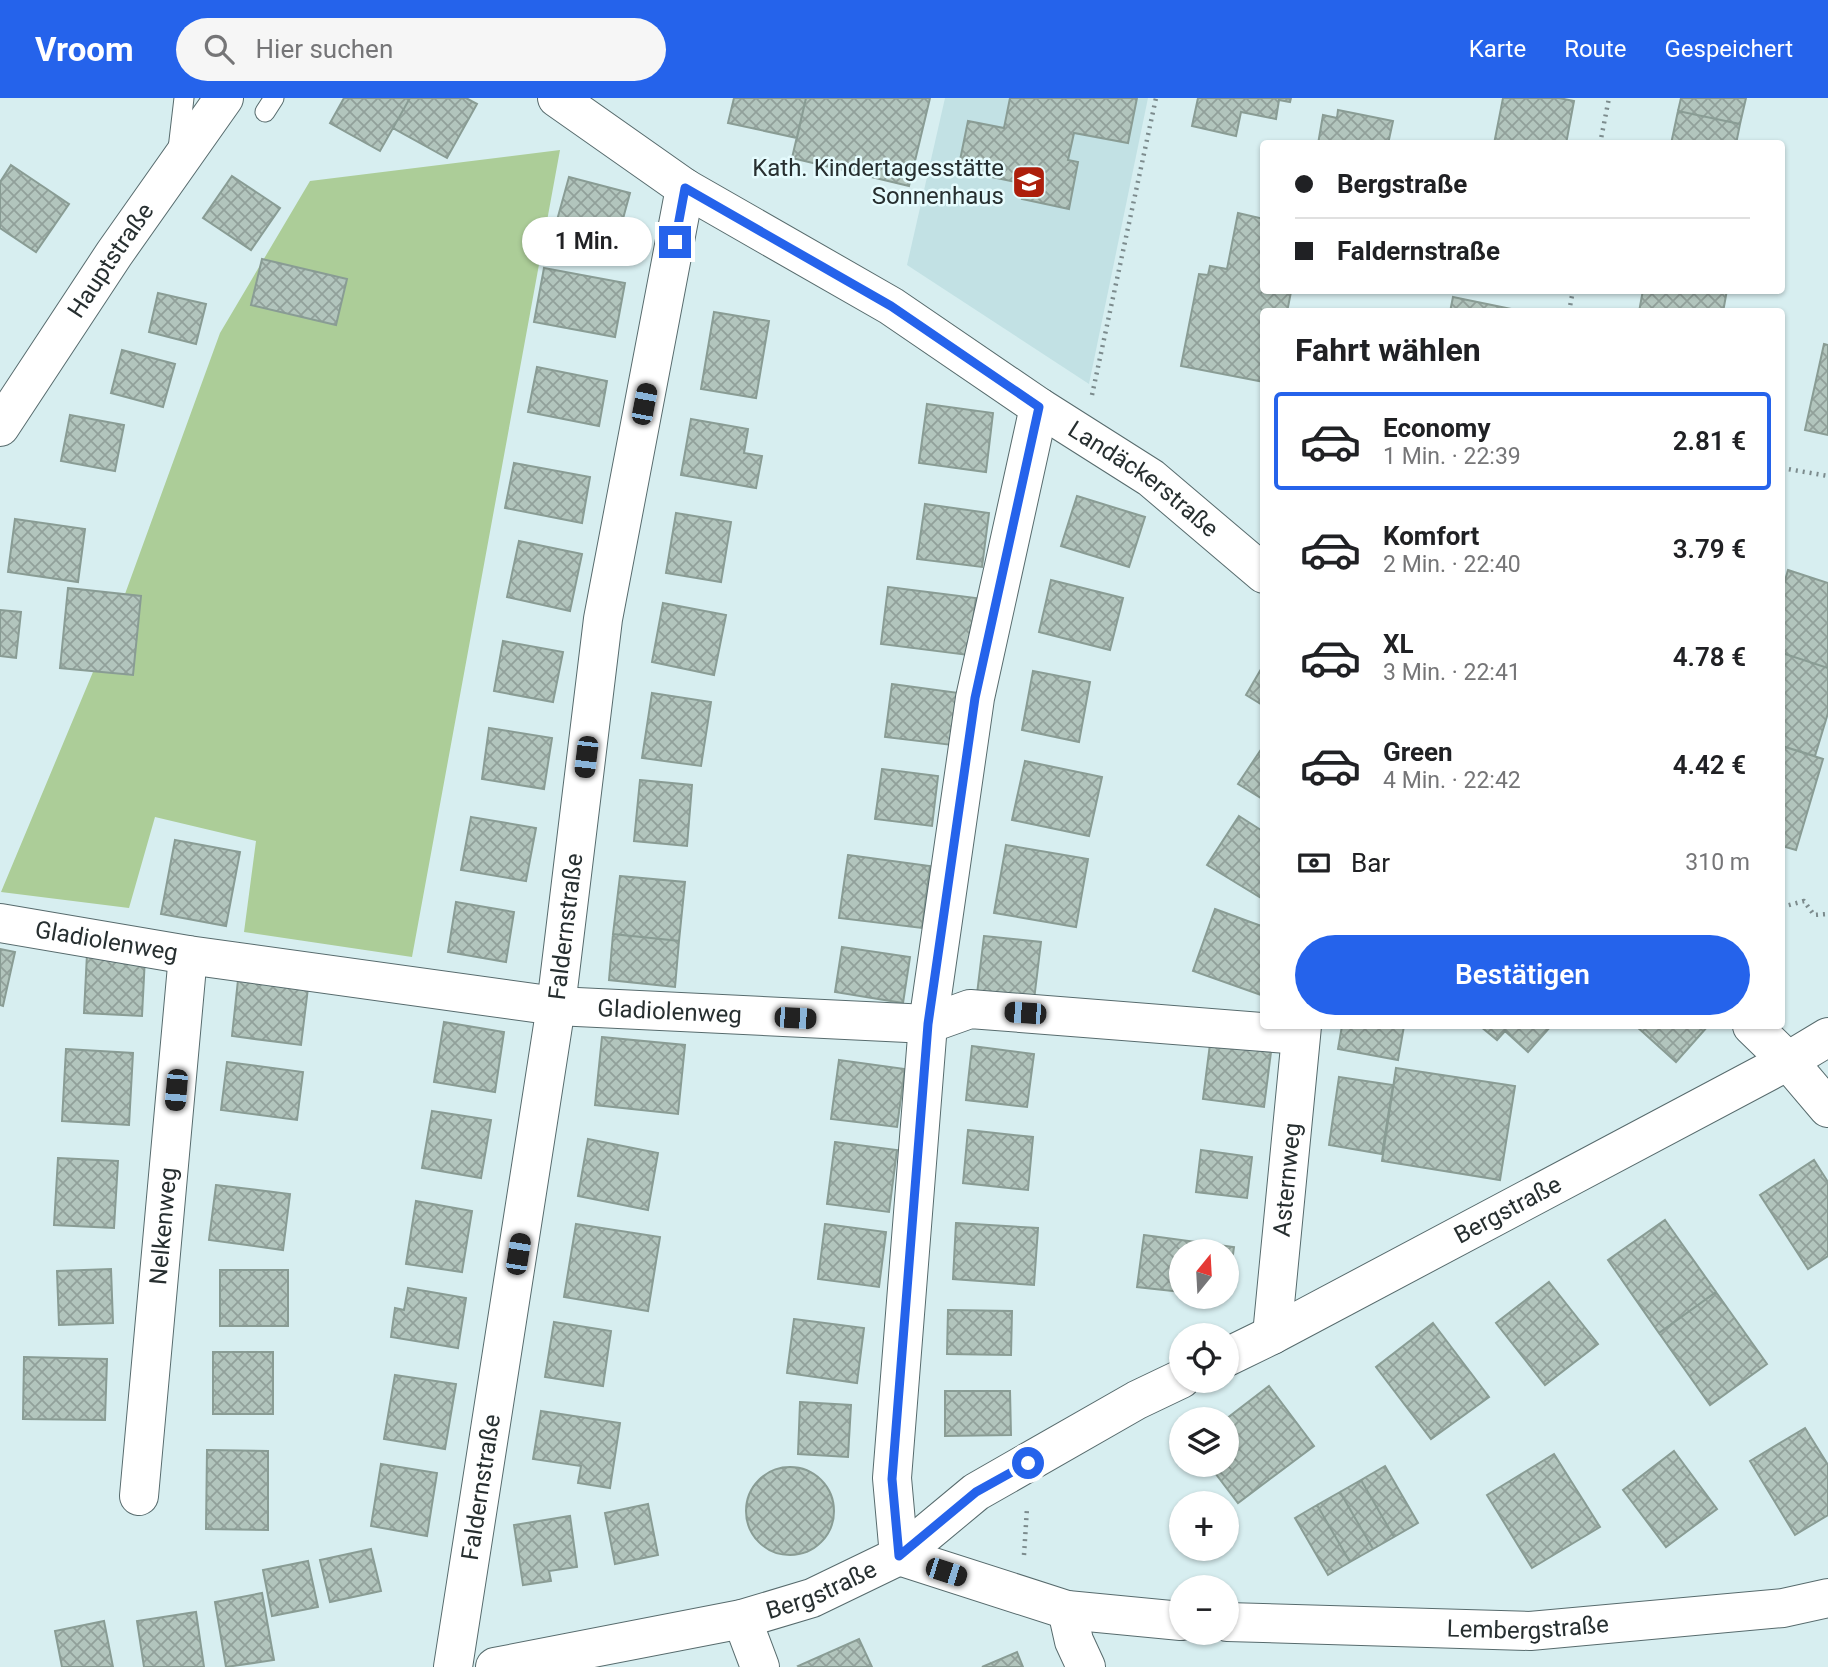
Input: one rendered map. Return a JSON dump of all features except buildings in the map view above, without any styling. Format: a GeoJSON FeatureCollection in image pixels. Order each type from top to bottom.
{"type":"FeatureCollection","features":[{"type":"Feature","properties":{"kind":"street","name":"Hauptstraße"},"geometry":{"type":"LineString","coordinates":[[0,427],[114,254],[224,98]]}},
{"type":"Feature","properties":{"kind":"street","name":"Landäckerstraße"},"geometry":{"type":"LineString","coordinates":[[558,98],[685,188],[891,306],[1039,407],[1151,478],[1260,571]]}},
{"type":"Feature","properties":{"kind":"street","name":"Faldernstraße"},"geometry":{"type":"LineString","coordinates":[[453,1667],[556,1006],[603,619],[685,188]]}},
{"type":"Feature","properties":{"kind":"street"},"geometry":{"type":"LineString","coordinates":[[1039,407],[975,698],[928,1024],[892,1479],[899,1556],[1067,1610],[1169,1620]]}},
{"type":"Feature","properties":{"kind":"street","name":"Gladiolenweg"},"geometry":{"type":"LineString","coordinates":[[0,923],[188,955],[556,1006],[928,1024],[970,1009],[1260,1027]]}},
{"type":"Feature","properties":{"kind":"street","name":"Nelkenweg"},"geometry":{"type":"LineString","coordinates":[[139,1496],[188,955]]}},
{"type":"Feature","properties":{"kind":"street"},"geometry":{"type":"LineString","coordinates":[[1755,1029],[1788,1061],[1828,1108]]}},
{"type":"Feature","properties":{"kind":"street","name":"Asternweg"},"geometry":{"type":"LineString","coordinates":[[1272,1335],[1301,1030]]}},
{"type":"Feature","properties":{"kind":"street","name":"Bergstraße"},"geometry":{"type":"LineString","coordinates":[[1239,1351],[1788,1061],[1828,1037]]}},
{"type":"Feature","properties":{"kind":"street","name":"Bergstraße"},"geometry":{"type":"LineString","coordinates":[[495,1667],[742,1619],[812,1598],[899,1556],[976,1492],[1137,1400],[1169,1385]]}},
{"type":"Feature","properties":{"kind":"street","name":"Lembergstraße"},"geometry":{"type":"LineString","coordinates":[[1239,1622],[1530,1631],[1783,1608],[1828,1598]]}},
{"type":"Feature","properties":{"kind":"street"},"geometry":{"type":"LineString","coordinates":[[1067,1610],[1074,1641],[1086,1667]]}},
{"type":"Feature","properties":{"kind":"street"},"geometry":{"type":"LineString","coordinates":[[742,1619],[760,1667]]}},
{"type":"Feature","properties":{"kind":"lane"},"geometry":{"type":"LineString","coordinates":[[177,165],[184,98]]}},
{"type":"Feature","properties":{"kind":"path"},"geometry":{"type":"LineString","coordinates":[[1084,435],[1156,98]]}},
{"type":"Feature","properties":{"kind":"path"},"geometry":{"type":"LineString","coordinates":[[1601,140],[1609,98]]}},
{"type":"Feature","properties":{"kind":"path"},"geometry":{"type":"LineString","coordinates":[[1785,469],[1828,476]]}},
{"type":"Feature","properties":{"kind":"path"},"geometry":{"type":"LineString","coordinates":[[1785,906],[1804,901],[1814,915],[1828,915]]}},
{"type":"Feature","properties":{"kind":"path"},"geometry":{"type":"LineString","coordinates":[[1017,1594],[1027,1539],[1028,1463]]}},
{"type":"Feature","properties":{"kind":"shaded area","name":"Kath. Kindertagesstätte Sonnenhaus"},"geometry":{"type":"Polygon","coordinates":[[[945,98],[1148,98],[1089,384],[907,265],[945,98]]]}},
{"type":"Feature","properties":{"kind":"green space"},"geometry":{"type":"Polygon","coordinates":[[[560,150],[412,957],[244,932],[256,841],[155,817],[129,908],[1,892],[121,605],[220,333],[310,181],[560,150]]]}},
{"type":"Feature","properties":{"kind":"place","name":"Kath. Kindertagesstätte Sonnenhaus"},"geometry":{"type":"Point","coordinates":[1029,182]}},
{"type":"Feature","properties":{"kind":"route"},"geometry":{"type":"LineString","coordinates":[[675,242],[685,188],[891,306],[1039,407],[975,698],[928,1024],[892,1479],[899,1556],[976,1492],[1028,1463]]}}]}
